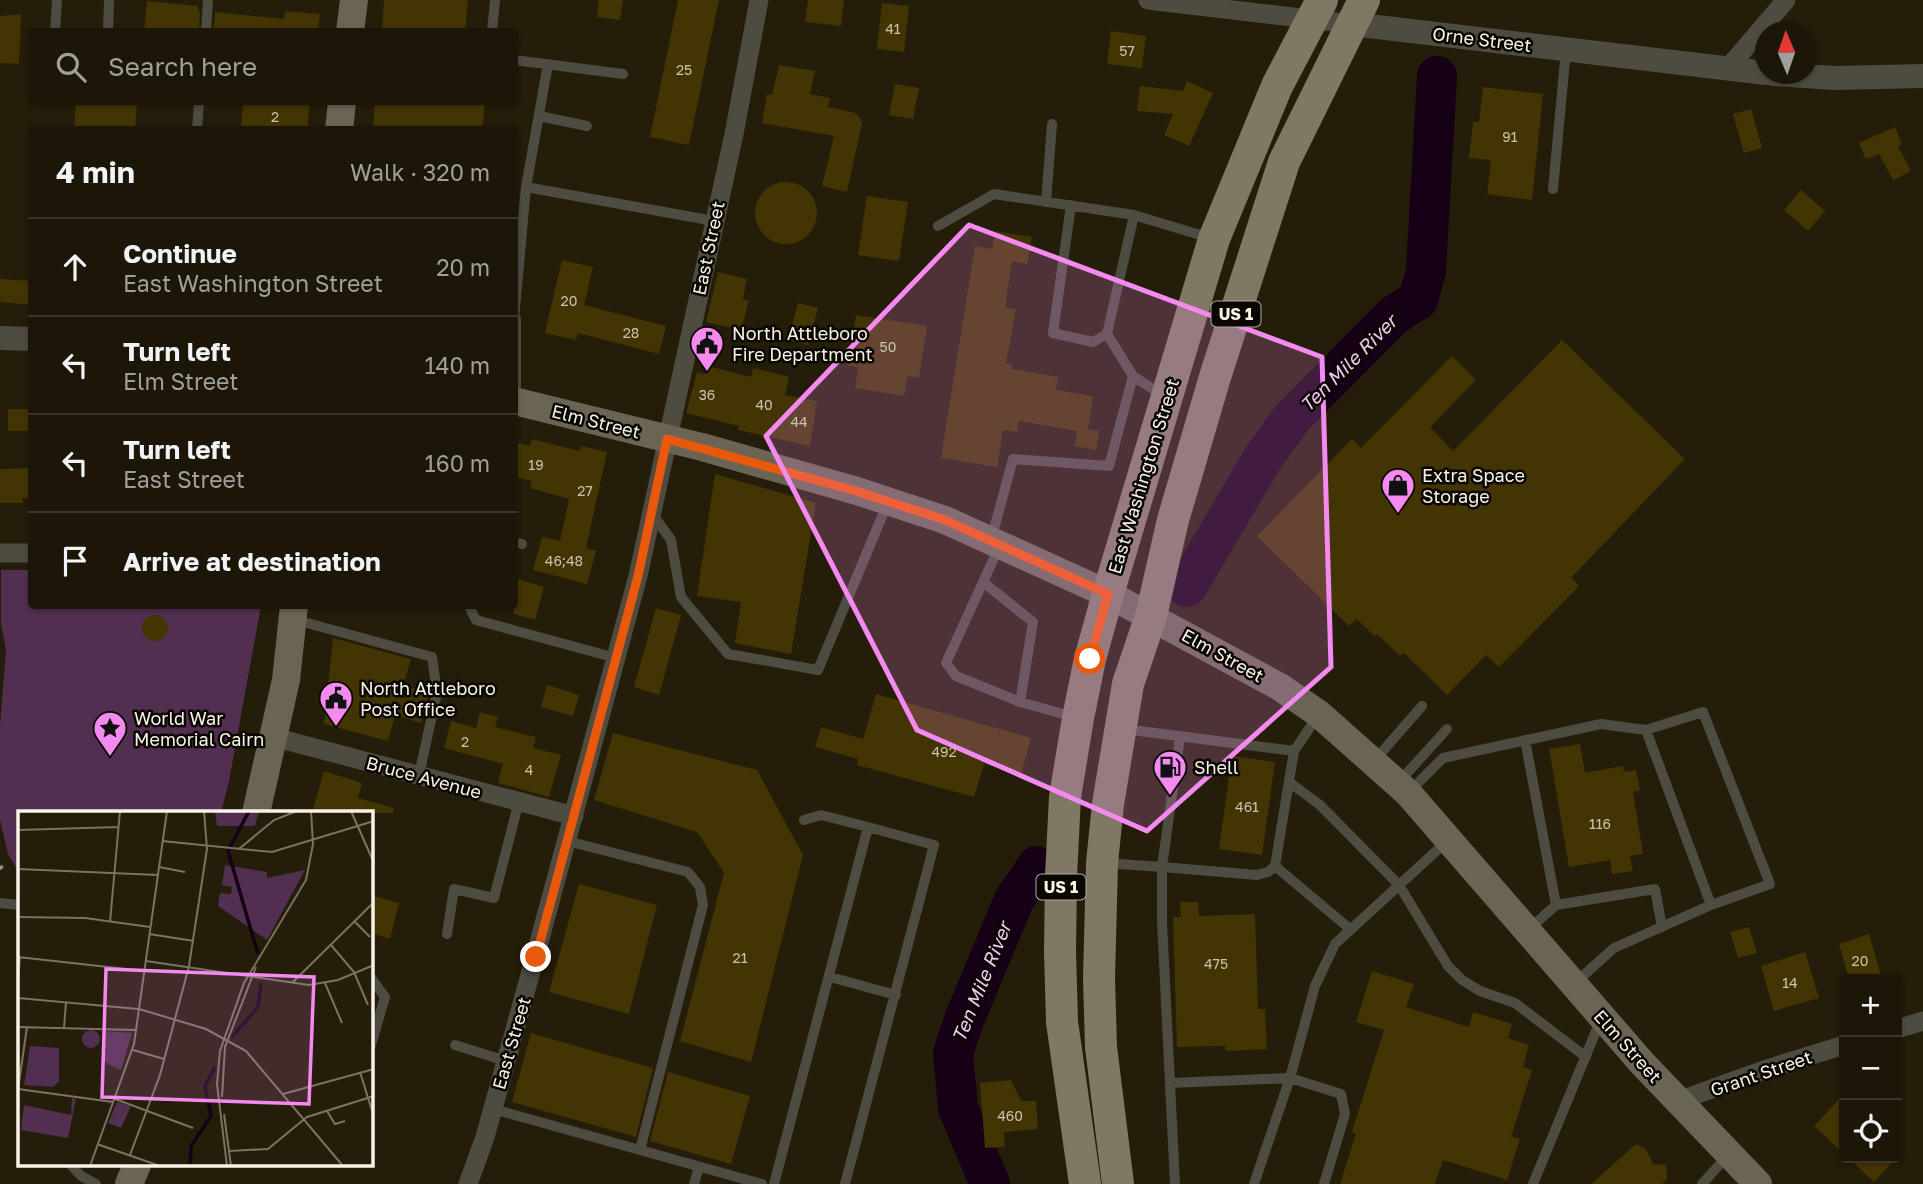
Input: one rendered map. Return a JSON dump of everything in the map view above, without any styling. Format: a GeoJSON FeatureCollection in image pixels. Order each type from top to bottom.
{"type":"FeatureCollection","features":[{"type":"Feature","properties":{"kind":"main road"},"geometry":{"type":"LineString","coordinates":[[350,28],[354,0]]}},
{"type":"Feature","properties":{"kind":"main road","name":"East Washington Street"},"geometry":{"type":"LineString","coordinates":[[1085,1184],[1062,1022],[1060,951],[1065,797],[1078,718],[1090,659],[1108,594],[1214,239],[1277,86],[1317,9]]}},
{"type":"Feature","properties":{"kind":"main road","name":"US 1"},"geometry":{"type":"LineString","coordinates":[[1118,1184],[1101,1047],[1099,978],[1102,863],[1119,728],[1128,684],[1151,616],[1173,520],[1211,390],[1284,162],[1358,12]]}},
{"type":"Feature","properties":{"kind":"main road"},"geometry":{"type":"LineString","coordinates":[[339,126],[342,105]]}},
{"type":"Feature","properties":{"kind":"main road","name":"Elm Street"},"geometry":{"type":"LineString","coordinates":[[518,402],[667,439],[945,520],[1108,594],[1280,687],[1319,714],[1403,788],[1602,1017],[1758,1184]]}},
{"type":"Feature","properties":{"kind":"main road"},"geometry":{"type":"LineString","coordinates":[[256,811],[286,680],[293,612]]}},
{"type":"Feature","properties":{"kind":"main road"},"geometry":{"type":"LineString","coordinates":[[130,1184],[136,1166]]}},
{"type":"Feature","properties":{"kind":"street","name":"East Street"},"geometry":{"type":"LineString","coordinates":[[468,1184],[493,1109],[617,658],[652,514],[759,0]]}},
{"type":"Feature","properties":{"kind":"street","name":"Orne Street"},"geometry":{"type":"LineString","coordinates":[[1148,0],[1358,12],[1566,49],[1755,72]]}},
{"type":"Feature","properties":{"kind":"street"},"geometry":{"type":"LineString","coordinates":[[1728,68],[1786,0]]}},
{"type":"Feature","properties":{"kind":"street"},"geometry":{"type":"LineString","coordinates":[[1818,77],[1923,76]]}},
{"type":"Feature","properties":{"kind":"street"},"geometry":{"type":"LineString","coordinates":[[0,338],[28,339]]}},
{"type":"Feature","properties":{"kind":"street"},"geometry":{"type":"LineString","coordinates":[[0,553],[28,553]]}},
{"type":"Feature","properties":{"kind":"street","name":"Bruce Avenue"},"geometry":{"type":"LineString","coordinates":[[273,737],[574,816]]}},
{"type":"Feature","properties":{"kind":"street"},"geometry":{"type":"LineString","coordinates":[[1902,1027],[1923,1021]]}},
{"type":"Feature","properties":{"kind":"street","name":"Grant Street"},"geometry":{"type":"LineString","coordinates":[[1678,1101],[1839,1047]]}},
{"type":"Feature","properties":{"kind":"lane"},"geometry":{"type":"LineString","coordinates":[[55,28],[57,0]]}},
{"type":"Feature","properties":{"kind":"lane"},"geometry":{"type":"LineString","coordinates":[[108,28],[109,0]]}},
{"type":"Feature","properties":{"kind":"lane"},"geometry":{"type":"LineString","coordinates":[[206,28],[208,0]]}},
{"type":"Feature","properties":{"kind":"lane"},"geometry":{"type":"LineString","coordinates":[[492,28],[495,0]]}},
{"type":"Feature","properties":{"kind":"lane"},"geometry":{"type":"LineString","coordinates":[[1553,189],[1566,49]]}},
{"type":"Feature","properties":{"kind":"lane"},"geometry":{"type":"LineString","coordinates":[[518,60],[623,75]]}},
{"type":"Feature","properties":{"kind":"lane"},"geometry":{"type":"LineString","coordinates":[[518,283],[526,187],[548,64]]}},
{"type":"Feature","properties":{"kind":"lane"},"geometry":{"type":"LineString","coordinates":[[197,126],[199,105]]}},
{"type":"Feature","properties":{"kind":"lane"},"geometry":{"type":"LineString","coordinates":[[539,116],[587,126]]}},
{"type":"Feature","properties":{"kind":"lane"},"geometry":{"type":"LineString","coordinates":[[1046,202],[1052,124]]}},
{"type":"Feature","properties":{"kind":"lane"},"geometry":{"type":"LineString","coordinates":[[526,187],[715,221]]}},
{"type":"Feature","properties":{"kind":"lane"},"geometry":{"type":"LineString","coordinates":[[938,226],[994,194],[1134,215],[1214,239]]}},
{"type":"Feature","properties":{"kind":"lane"},"geometry":{"type":"LineString","coordinates":[[1071,205],[1054,333],[1093,342],[1107,334]]}},
{"type":"Feature","properties":{"kind":"lane"},"geometry":{"type":"LineString","coordinates":[[1134,215],[1107,334],[1133,376],[1166,398]]}},
{"type":"Feature","properties":{"kind":"lane"},"geometry":{"type":"LineString","coordinates":[[1078,718],[1020,702],[956,676],[946,663],[983,582],[995,542],[1013,459],[1109,466],[1133,376]]}},
{"type":"Feature","properties":{"kind":"lane"},"geometry":{"type":"LineString","coordinates":[[652,514],[671,540],[681,597],[728,654],[818,670],[888,502]]}},
{"type":"Feature","properties":{"kind":"lane"},"geometry":{"type":"LineString","coordinates":[[983,582],[1033,622],[1020,702]]}},
{"type":"Feature","properties":{"kind":"lane"},"geometry":{"type":"LineString","coordinates":[[470,609],[476,620],[617,658]]}},
{"type":"Feature","properties":{"kind":"lane"},"geometry":{"type":"LineString","coordinates":[[293,612],[432,657],[437,693],[419,775]]}},
{"type":"Feature","properties":{"kind":"lane"},"geometry":{"type":"LineString","coordinates":[[1373,761],[1422,706]]}},
{"type":"Feature","properties":{"kind":"lane"},"geometry":{"type":"LineString","coordinates":[[1403,788],[1443,758],[1601,724],[1646,730],[1703,712],[1770,884],[1711,905],[1614,948],[1573,984]]}},
{"type":"Feature","properties":{"kind":"lane"},"geometry":{"type":"LineString","coordinates":[[1102,863],[1257,875],[1268,872],[1275,866],[1294,751],[1319,714]]}},
{"type":"Feature","properties":{"kind":"lane"},"geometry":{"type":"LineString","coordinates":[[1119,728],[1294,751]]}},
{"type":"Feature","properties":{"kind":"lane"},"geometry":{"type":"LineString","coordinates":[[1403,788],[1447,729]]}},
{"type":"Feature","properties":{"kind":"lane"},"geometry":{"type":"LineString","coordinates":[[1646,730],[1711,905]]}},
{"type":"Feature","properties":{"kind":"lane"},"geometry":{"type":"LineString","coordinates":[[1175,1184],[1162,922],[1162,867],[1180,737]]}},
{"type":"Feature","properties":{"kind":"lane"},"geometry":{"type":"LineString","coordinates":[[1525,740],[1556,905]]}},
{"type":"Feature","properties":{"kind":"lane"},"geometry":{"type":"LineString","coordinates":[[1289,782],[1320,805],[1399,885],[1448,965],[1462,980],[1480,992],[1515,1003],[1586,1057]]}},
{"type":"Feature","properties":{"kind":"lane"},"geometry":{"type":"LineString","coordinates":[[446,934],[454,889],[494,898],[519,801]]}},
{"type":"Feature","properties":{"kind":"lane"},"geometry":{"type":"LineString","coordinates":[[804,820],[821,815],[934,845],[845,1184]]}},
{"type":"Feature","properties":{"kind":"lane"},"geometry":{"type":"LineString","coordinates":[[774,1184],[868,827]]}},
{"type":"Feature","properties":{"kind":"lane"},"geometry":{"type":"LineString","coordinates":[[1254,1184],[1290,1078],[1315,986],[1335,944],[1449,839]]}},
{"type":"Feature","properties":{"kind":"lane"},"geometry":{"type":"LineString","coordinates":[[568,841],[688,872],[700,887],[703,905],[640,1150]]}},
{"type":"Feature","properties":{"kind":"lane"},"geometry":{"type":"LineString","coordinates":[[1275,866],[1350,929]]}},
{"type":"Feature","properties":{"kind":"lane"},"geometry":{"type":"LineString","coordinates":[[1527,931],[1556,905],[1655,889],[1662,927]]}},
{"type":"Feature","properties":{"kind":"lane"},"geometry":{"type":"LineString","coordinates":[[0,903],[18,905]]}},
{"type":"Feature","properties":{"kind":"lane"},"geometry":{"type":"LineString","coordinates":[[830,976],[896,995]]}},
{"type":"Feature","properties":{"kind":"lane"},"geometry":{"type":"LineString","coordinates":[[373,981],[385,997],[373,1038]]}},
{"type":"Feature","properties":{"kind":"lane"},"geometry":{"type":"LineString","coordinates":[[1533,1184],[1602,1017]]}},
{"type":"Feature","properties":{"kind":"lane"},"geometry":{"type":"LineString","coordinates":[[455,1045],[506,1061]]}},
{"type":"Feature","properties":{"kind":"lane"},"geometry":{"type":"LineString","coordinates":[[1170,1083],[1290,1078],[1341,1094],[1345,1114],[1324,1184]]}},
{"type":"Feature","properties":{"kind":"lane"},"geometry":{"type":"LineString","coordinates":[[493,1109],[762,1184]]}},
{"type":"Feature","properties":{"kind":"lane"},"geometry":{"type":"LineString","coordinates":[[1702,1184],[1729,1154]]}},
{"type":"Feature","properties":{"kind":"lane"},"geometry":{"type":"LineString","coordinates":[[72,1166],[81,1176],[96,1184]]}},
{"type":"Feature","properties":{"kind":"lane"},"geometry":{"type":"LineString","coordinates":[[694,1184],[699,1167]]}},
{"type":"Feature","properties":{"kind":"highlighted area"},"geometry":{"type":"Polygon","coordinates":[[[969,225],[1322,357],[1331,667],[1147,831],[917,730],[766,436],[969,225]]]}},
{"type":"Feature","properties":{"kind":"shaded area"},"geometry":{"type":"Polygon","coordinates":[[[1,570],[28,570],[28,609],[260,609],[222,811],[18,811],[18,871],[8,854],[0,820],[0,725],[6,650],[1,624],[1,570]]]}},
{"type":"Feature","properties":{"kind":"building"},"geometry":{"type":"Polygon","coordinates":[[[384,0],[468,0],[465,28],[382,28],[384,0]]]}},
{"type":"Feature","properties":{"kind":"building"},"geometry":{"type":"Polygon","coordinates":[[[599,0],[623,0],[620,20],[597,17],[599,0]]]}},
{"type":"Feature","properties":{"kind":"building"},"geometry":{"type":"Polygon","coordinates":[[[678,0],[719,0],[689,145],[650,137],[678,0]]]}},
{"type":"Feature","properties":{"kind":"building"},"geometry":{"type":"Polygon","coordinates":[[[808,0],[844,0],[841,26],[805,22],[808,0]]]}},
{"type":"Feature","properties":{"kind":"building"},"geometry":{"type":"Polygon","coordinates":[[[147,1],[198,6],[200,11],[199,28],[144,28],[147,1]]]}},
{"type":"Feature","properties":{"kind":"building"},"geometry":{"type":"Polygon","coordinates":[[[882,3],[909,6],[904,52],[877,49],[882,3]]]}},
{"type":"Feature","properties":{"kind":"building"},"geometry":{"type":"Polygon","coordinates":[[[285,11],[320,14],[318,28],[213,28],[215,12],[284,19],[285,11]]]}},
{"type":"Feature","properties":{"kind":"building"},"geometry":{"type":"Polygon","coordinates":[[[21,14],[19,64],[0,63],[0,16],[21,14]]]}},
{"type":"Feature","properties":{"kind":"building"},"geometry":{"type":"Polygon","coordinates":[[[1111,31],[1146,36],[1142,68],[1107,64],[1111,31]]]}},
{"type":"Feature","properties":{"kind":"building"},"geometry":{"type":"Polygon","coordinates":[[[779,65],[815,71],[810,94],[830,98],[828,107],[853,112],[859,116],[862,123],[847,192],[822,186],[834,136],[762,123],[767,94],[772,95],[779,65]]]}},
{"type":"Feature","properties":{"kind":"building"},"geometry":{"type":"Polygon","coordinates":[[[1187,81],[1213,93],[1189,146],[1164,135],[1173,114],[1137,111],[1140,86],[1183,91],[1187,81]]]}},
{"type":"Feature","properties":{"kind":"building"},"geometry":{"type":"Polygon","coordinates":[[[895,84],[919,88],[913,119],[889,115],[895,84]]]}},
{"type":"Feature","properties":{"kind":"building"},"geometry":{"type":"Polygon","coordinates":[[[1483,87],[1543,94],[1532,200],[1487,194],[1491,160],[1469,158],[1473,122],[1479,122],[1483,87]]]}},
{"type":"Feature","properties":{"kind":"building"},"geometry":{"type":"Polygon","coordinates":[[[76,105],[137,105],[135,126],[74,126],[76,105]]]}},
{"type":"Feature","properties":{"kind":"building"},"geometry":{"type":"Polygon","coordinates":[[[243,105],[310,105],[307,126],[241,126],[243,105]]]}},
{"type":"Feature","properties":{"kind":"building"},"geometry":{"type":"Polygon","coordinates":[[[375,105],[485,105],[482,126],[373,126],[375,105]]]}},
{"type":"Feature","properties":{"kind":"building"},"geometry":{"type":"Polygon","coordinates":[[[1751,109],[1762,148],[1744,153],[1733,114],[1751,109]]]}},
{"type":"Feature","properties":{"kind":"building"},"geometry":{"type":"Polygon","coordinates":[[[1895,127],[1902,144],[1898,146],[1911,171],[1893,180],[1879,154],[1866,159],[1859,143],[1895,127]]]}},
{"type":"Feature","properties":{"kind":"building"},"geometry":{"type":"Polygon","coordinates":[[[786,182],[808,191],[817,213],[808,235],[786,244],[764,235],[755,213],[764,191],[786,182]]]}},
{"type":"Feature","properties":{"kind":"building"},"geometry":{"type":"Polygon","coordinates":[[[1801,190],[1825,211],[1808,231],[1784,210],[1801,190]]]}},
{"type":"Feature","properties":{"kind":"building"},"geometry":{"type":"Polygon","coordinates":[[[867,196],[908,202],[899,261],[858,255],[867,196]]]}},
{"type":"Feature","properties":{"kind":"building"},"geometry":{"type":"Polygon","coordinates":[[[995,231],[1032,237],[1027,264],[1012,261],[1005,308],[1016,309],[1006,363],[1012,364],[1011,369],[1058,377],[1056,390],[1093,396],[1088,429],[1099,431],[1096,450],[1075,446],[1077,431],[1019,421],[1017,432],[1003,430],[997,467],[941,458],[975,246],[992,249],[995,231]]]}},
{"type":"Feature","properties":{"kind":"building"},"geometry":{"type":"Polygon","coordinates":[[[562,260],[593,267],[584,305],[666,326],[659,354],[578,333],[576,340],[545,333],[562,260]]]}},
{"type":"Feature","properties":{"kind":"building"},"geometry":{"type":"Polygon","coordinates":[[[718,272],[747,279],[743,299],[749,300],[741,330],[706,322],[718,272]]]}},
{"type":"Feature","properties":{"kind":"building"},"geometry":{"type":"Polygon","coordinates":[[[0,279],[28,281],[28,305],[0,302],[0,279]]]}},
{"type":"Feature","properties":{"kind":"building"},"geometry":{"type":"Polygon","coordinates":[[[798,303],[818,308],[808,345],[788,340],[798,303]]]}},
{"type":"Feature","properties":{"kind":"building"},"geometry":{"type":"Polygon","coordinates":[[[856,315],[927,326],[919,378],[908,376],[904,396],[855,388],[858,367],[848,366],[856,315]]]}},
{"type":"Feature","properties":{"kind":"building","name":"Extra Space Storage"},"geometry":{"type":"Polygon","coordinates":[[[1562,340],[1685,459],[1571,578],[1579,586],[1499,667],[1486,655],[1447,695],[1404,653],[1400,656],[1357,619],[1349,626],[1257,536],[1352,439],[1361,448],[1452,356],[1476,380],[1430,427],[1453,451],[1562,340]]]}},
{"type":"Feature","properties":{"kind":"building"},"geometry":{"type":"Polygon","coordinates":[[[708,366],[751,377],[753,368],[789,377],[785,395],[817,401],[810,446],[738,430],[739,426],[686,413],[697,372],[706,374],[708,366]]]}},
{"type":"Feature","properties":{"kind":"building"},"geometry":{"type":"Polygon","coordinates":[[[8,409],[28,409],[28,431],[8,431],[8,409]]]}},
{"type":"Feature","properties":{"kind":"building"},"geometry":{"type":"Polygon","coordinates":[[[532,439],[580,451],[581,446],[607,452],[586,548],[596,551],[587,584],[533,570],[542,537],[560,541],[569,499],[530,488],[532,481],[518,478],[518,443],[530,446],[532,439]]]}},
{"type":"Feature","properties":{"kind":"building"},"geometry":{"type":"Polygon","coordinates":[[[28,468],[28,498],[22,498],[23,503],[0,503],[0,469],[28,468]]]}},
{"type":"Feature","properties":{"kind":"building"},"geometry":{"type":"Polygon","coordinates":[[[715,474],[816,503],[791,654],[735,643],[741,602],[697,596],[715,474]]]}},
{"type":"Feature","properties":{"kind":"building"},"geometry":{"type":"Polygon","coordinates":[[[518,579],[544,587],[535,620],[514,614],[514,609],[518,609],[518,579]]]}},
{"type":"Feature","properties":{"kind":"building"},"geometry":{"type":"Polygon","coordinates":[[[656,608],[681,615],[659,695],[634,687],[656,608]]]}},
{"type":"Feature","properties":{"kind":"building"},"geometry":{"type":"Polygon","coordinates":[[[155,615],[164,619],[168,628],[164,637],[155,641],[146,637],[142,628],[146,619],[155,615]]]}},
{"type":"Feature","properties":{"kind":"building"},"geometry":{"type":"Polygon","coordinates":[[[333,638],[411,659],[403,685],[429,693],[421,723],[395,715],[388,741],[324,724],[333,638]]]}},
{"type":"Feature","properties":{"kind":"building"},"geometry":{"type":"Polygon","coordinates":[[[547,685],[579,695],[573,716],[541,707],[547,685]]]}},
{"type":"Feature","properties":{"kind":"building"},"geometry":{"type":"Polygon","coordinates":[[[876,694],[1031,738],[1021,774],[984,764],[974,797],[857,765],[858,759],[815,747],[821,727],[863,739],[876,694]]]}},
{"type":"Feature","properties":{"kind":"building"},"geometry":{"type":"Polygon","coordinates":[[[480,712],[498,717],[495,727],[536,737],[533,748],[561,755],[549,797],[498,783],[503,764],[444,748],[451,721],[476,728],[480,712]]]}},
{"type":"Feature","properties":{"kind":"building"},"geometry":{"type":"Polygon","coordinates":[[[613,733],[757,770],[803,855],[751,1062],[680,1041],[724,873],[697,832],[594,800],[613,733]]]}},
{"type":"Feature","properties":{"kind":"building"},"geometry":{"type":"Polygon","coordinates":[[[1580,744],[1585,773],[1623,766],[1624,772],[1636,770],[1640,790],[1633,792],[1643,854],[1630,856],[1633,871],[1612,874],[1610,860],[1569,867],[1549,749],[1580,744]]]}},
{"type":"Feature","properties":{"kind":"building"},"geometry":{"type":"Polygon","coordinates":[[[1232,756],[1275,762],[1262,855],[1219,849],[1232,756]]]}},
{"type":"Feature","properties":{"kind":"building"},"geometry":{"type":"Polygon","coordinates":[[[324,771],[362,783],[358,798],[394,808],[393,813],[313,811],[324,771]]]}},
{"type":"Feature","properties":{"kind":"building"},"geometry":{"type":"Polygon","coordinates":[[[579,884],[657,905],[629,1014],[549,992],[579,884]]]}},
{"type":"Feature","properties":{"kind":"building"},"geometry":{"type":"Polygon","coordinates":[[[373,896],[399,903],[390,939],[373,934],[373,896]]]}},
{"type":"Feature","properties":{"kind":"building"},"geometry":{"type":"Polygon","coordinates":[[[1180,902],[1198,902],[1199,916],[1255,914],[1258,1009],[1265,1009],[1267,1049],[1226,1051],[1225,1046],[1177,1047],[1173,917],[1181,917],[1180,902]]]}},
{"type":"Feature","properties":{"kind":"building"},"geometry":{"type":"Polygon","coordinates":[[[1749,927],[1757,953],[1738,958],[1730,932],[1749,927]]]}},
{"type":"Feature","properties":{"kind":"building"},"geometry":{"type":"Polygon","coordinates":[[[1869,934],[1881,974],[1848,974],[1839,944],[1869,934]]]}},
{"type":"Feature","properties":{"kind":"building"},"geometry":{"type":"Polygon","coordinates":[[[1805,952],[1819,998],[1774,1011],[1761,966],[1805,952]]]}},
{"type":"Feature","properties":{"kind":"building"},"geometry":{"type":"Polygon","coordinates":[[[1372,971],[1414,984],[1406,1007],[1469,1027],[1473,1012],[1512,1024],[1508,1038],[1529,1045],[1523,1067],[1532,1070],[1511,1137],[1520,1139],[1507,1180],[1443,1160],[1435,1184],[1340,1184],[1356,1134],[1352,1132],[1384,1030],[1356,1022],[1372,971]]]}},
{"type":"Feature","properties":{"kind":"building"},"geometry":{"type":"Polygon","coordinates":[[[531,1033],[653,1068],[636,1137],[512,1102],[531,1033]]]}},
{"type":"Feature","properties":{"kind":"building"},"geometry":{"type":"Polygon","coordinates":[[[668,1072],[750,1096],[731,1164],[650,1141],[668,1072]]]}},
{"type":"Feature","properties":{"kind":"building"},"geometry":{"type":"Polygon","coordinates":[[[1011,1080],[1021,1101],[1036,1101],[1038,1129],[1004,1132],[1005,1147],[985,1148],[980,1083],[1011,1080]]]}},
{"type":"Feature","properties":{"kind":"building"},"geometry":{"type":"Polygon","coordinates":[[[1839,1099],[1839,1149],[1814,1126],[1839,1099]]]}},
{"type":"Feature","properties":{"kind":"building"},"geometry":{"type":"Polygon","coordinates":[[[1636,1144],[1646,1149],[1653,1164],[1666,1165],[1667,1179],[1662,1184],[1591,1184],[1636,1144]]]}},
{"type":"Feature","properties":{"kind":"building"},"geometry":{"type":"Polygon","coordinates":[[[1853,1163],[1892,1163],[1874,1182],[1853,1163]]]}},
{"type":"Feature","properties":{"kind":"waterway","name":"Ten Mile River"},"geometry":{"type":"LineString","coordinates":[[1187,587],[1263,458],[1291,419],[1394,315],[1418,300],[1426,271],[1437,76]]}},
{"type":"Feature","properties":{"kind":"waterway","name":"Ten Mile River"},"geometry":{"type":"LineString","coordinates":[[990,1184],[958,1108],[953,1053],[1014,900],[1037,866]]}},
{"type":"Feature","properties":{"kind":"place","name":"North Attleboro Fire Department"},"geometry":{"type":"Point","coordinates":[707,373]}},
{"type":"Feature","properties":{"kind":"place","name":"Extra Space Storage"},"geometry":{"type":"Point","coordinates":[1398,515]}},
{"type":"Feature","properties":{"kind":"place","name":"North Attleboro Post Office"},"geometry":{"type":"Point","coordinates":[336,728]}},
{"type":"Feature","properties":{"kind":"place","name":"World War Memorial Cairn"},"geometry":{"type":"Point","coordinates":[110,758]}},
{"type":"Feature","properties":{"kind":"place","name":"Shell"},"geometry":{"type":"Point","coordinates":[1170,797]}},
{"type":"Feature","properties":{"kind":"route"},"geometry":{"type":"LineString","coordinates":[[536,957],[638,576],[667,439],[856,491],[945,520],[1108,594],[1090,659]]}}]}
